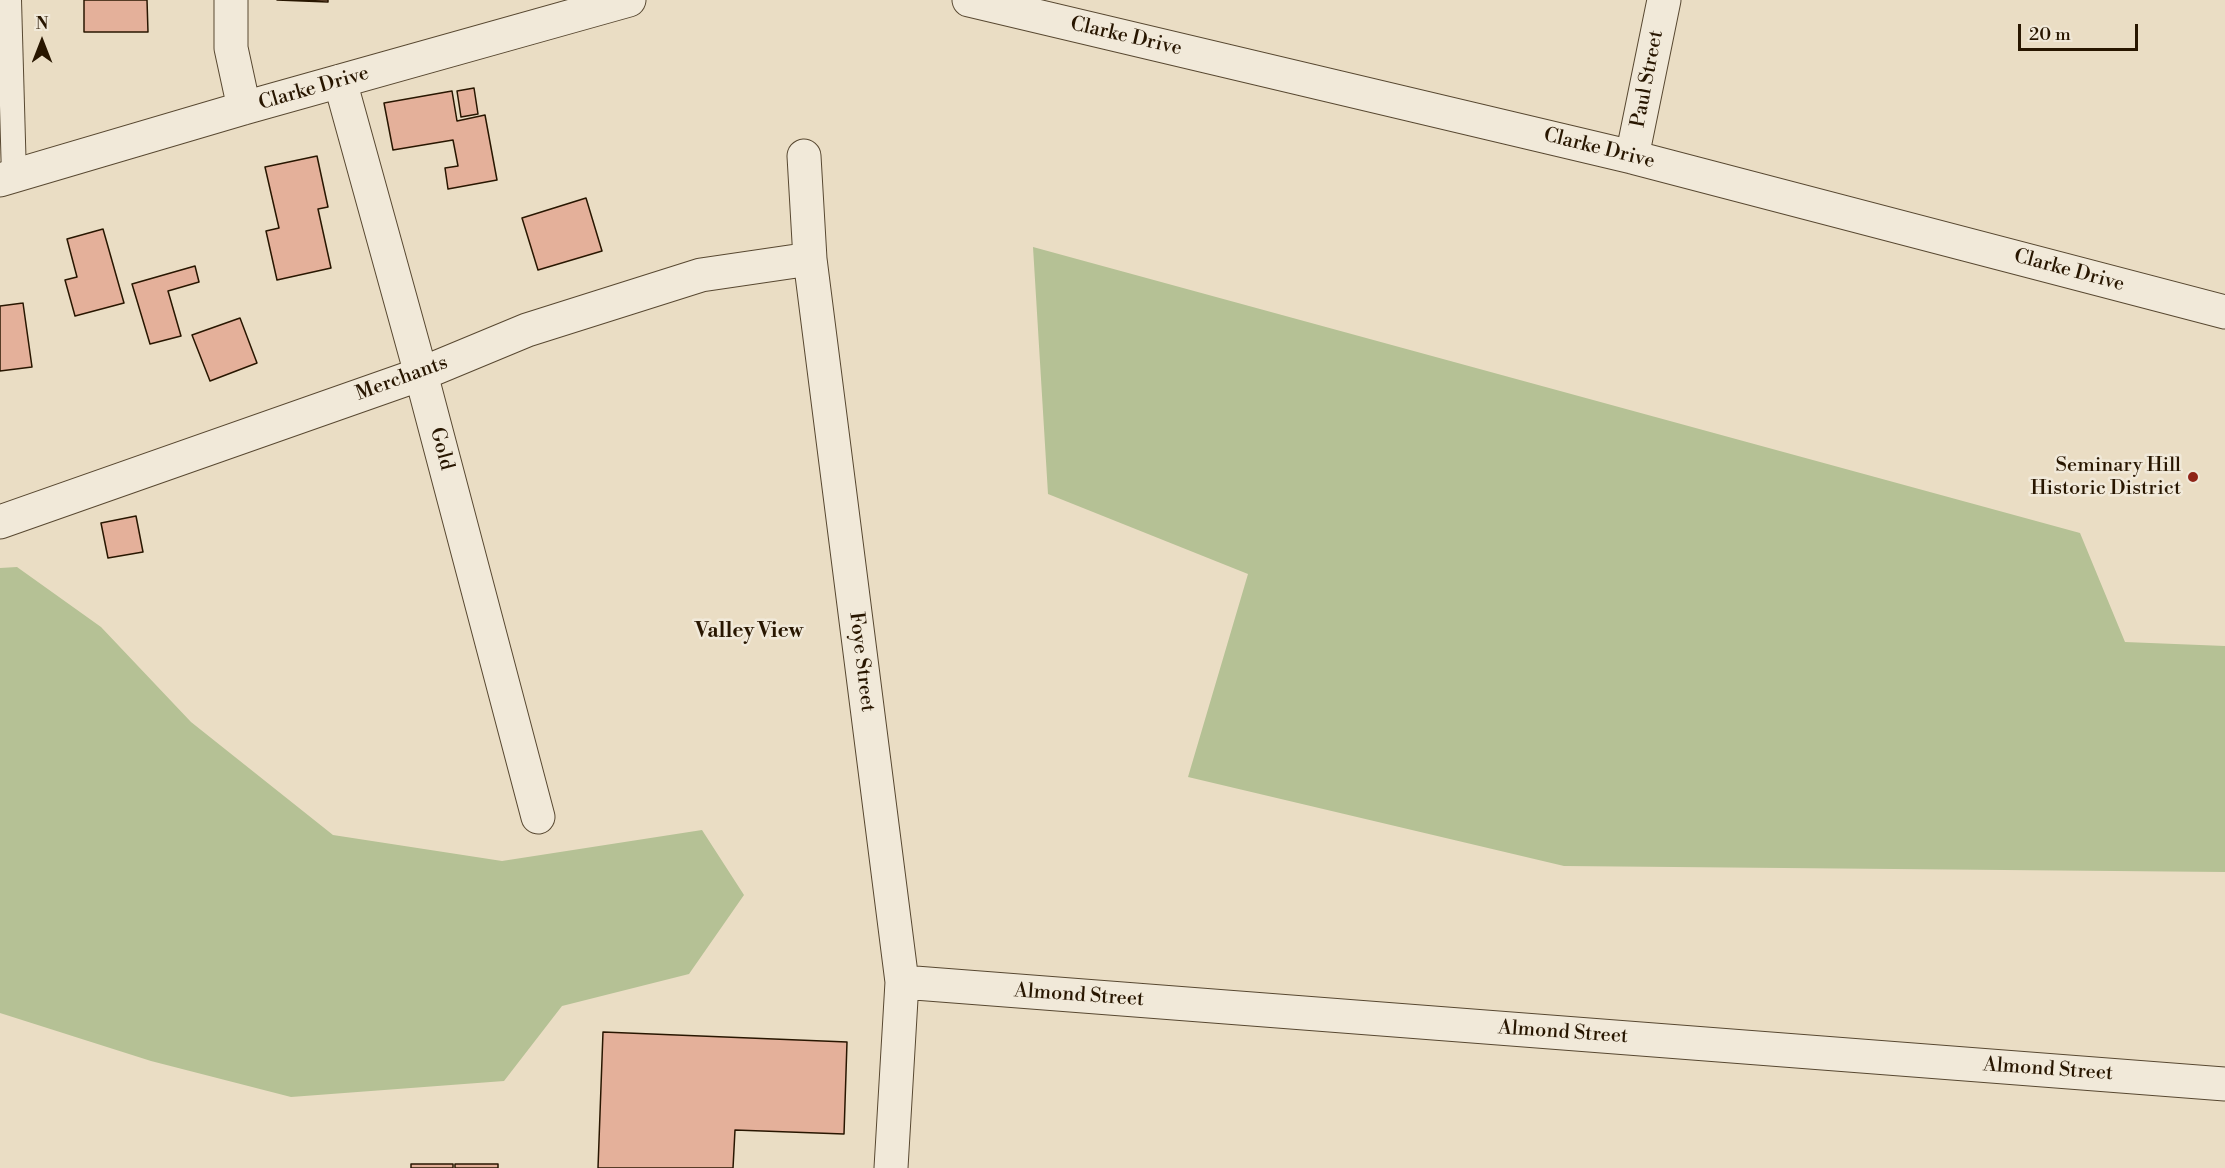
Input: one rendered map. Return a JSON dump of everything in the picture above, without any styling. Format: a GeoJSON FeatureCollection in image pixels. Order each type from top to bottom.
{"type":"FeatureCollection","features":[{"type":"Feature","properties":{"kind":"street"},"geometry":{"type":"LineString","coordinates":[[231,0],[231,48],[244,108]]}},
{"type":"Feature","properties":{"kind":"street","name":"Clarke Drive"},"geometry":{"type":"LineString","coordinates":[[7,178],[244,108],[629,0]]}},
{"type":"Feature","properties":{"kind":"street","name":"Clarke Drive"},"geometry":{"type":"LineString","coordinates":[[969,0],[1632,157],[2225,312]]}},
{"type":"Feature","properties":{"kind":"street","name":"Paul Street"},"geometry":{"type":"LineString","coordinates":[[1632,157],[1664,0]]}},
{"type":"Feature","properties":{"kind":"street","name":"Gold"},"geometry":{"type":"LineString","coordinates":[[340,81],[421,374],[538,817]]}},
{"type":"Feature","properties":{"kind":"street","name":"Foye Street"},"geometry":{"type":"LineString","coordinates":[[804,156],[810,259],[902,982],[891,1168]]}},
{"type":"Feature","properties":{"kind":"street","name":"Merchants"},"geometry":{"type":"LineString","coordinates":[[0,522],[421,374],[527,330],[701,275],[810,259]]}},
{"type":"Feature","properties":{"kind":"street","name":"Almond Street"},"geometry":{"type":"LineString","coordinates":[[902,982],[2225,1084]]}},
{"type":"Feature","properties":{"kind":"lane"},"geometry":{"type":"LineString","coordinates":[[7,178],[9,0]]}},
{"type":"Feature","properties":{"kind":"green space"},"geometry":{"type":"Polygon","coordinates":[[[1033,247],[2080,533],[2125,642],[2225,646],[2225,872],[1564,866],[1188,777],[1248,574],[1048,494],[1033,247]]]}},
{"type":"Feature","properties":{"kind":"green space"},"geometry":{"type":"Polygon","coordinates":[[[17,567],[101,627],[191,722],[333,835],[502,861],[702,830],[744,895],[689,974],[562,1006],[504,1081],[291,1097],[151,1061],[0,1013],[0,568],[17,567]]]}},
{"type":"Feature","properties":{"kind":"building"},"geometry":{"type":"Polygon","coordinates":[[[84,0],[147,0],[148,32],[84,32],[84,0]]]}},
{"type":"Feature","properties":{"kind":"building"},"geometry":{"type":"Polygon","coordinates":[[[277,0],[328,0],[328,2],[277,0]]]}},
{"type":"Feature","properties":{"kind":"building"},"geometry":{"type":"Polygon","coordinates":[[[474,88],[478,114],[461,117],[457,91],[474,88]]]}},
{"type":"Feature","properties":{"kind":"building"},"geometry":{"type":"Polygon","coordinates":[[[452,91],[457,121],[485,115],[497,180],[448,189],[445,168],[458,166],[453,140],[393,150],[384,103],[452,91]]]}},
{"type":"Feature","properties":{"kind":"building"},"geometry":{"type":"Polygon","coordinates":[[[317,156],[328,207],[318,209],[331,268],[277,280],[266,231],[279,228],[265,167],[317,156]]]}},
{"type":"Feature","properties":{"kind":"building"},"geometry":{"type":"Polygon","coordinates":[[[586,198],[602,251],[538,270],[522,218],[586,198]]]}},
{"type":"Feature","properties":{"kind":"building"},"geometry":{"type":"Polygon","coordinates":[[[103,229],[124,303],[75,316],[65,280],[77,277],[67,239],[103,229]]]}},
{"type":"Feature","properties":{"kind":"building"},"geometry":{"type":"Polygon","coordinates":[[[195,266],[199,282],[168,291],[181,336],[150,344],[132,284],[195,266]]]}},
{"type":"Feature","properties":{"kind":"building"},"geometry":{"type":"Polygon","coordinates":[[[23,303],[32,367],[0,371],[0,306],[23,303]]]}},
{"type":"Feature","properties":{"kind":"building"},"geometry":{"type":"Polygon","coordinates":[[[240,318],[257,363],[210,381],[192,335],[240,318]]]}},
{"type":"Feature","properties":{"kind":"building"},"geometry":{"type":"Polygon","coordinates":[[[136,516],[143,552],[108,558],[101,523],[136,516]]]}},
{"type":"Feature","properties":{"kind":"building"},"geometry":{"type":"Polygon","coordinates":[[[603,1032],[847,1042],[844,1134],[735,1130],[733,1168],[598,1168],[603,1032]]]}},
{"type":"Feature","properties":{"kind":"building"},"geometry":{"type":"Polygon","coordinates":[[[411,1164],[453,1164],[453,1168],[411,1168],[411,1164]]]}},
{"type":"Feature","properties":{"kind":"building"},"geometry":{"type":"Polygon","coordinates":[[[455,1164],[498,1164],[498,1168],[455,1168],[455,1164]]]}},
{"type":"Feature","properties":{"kind":"place","name":"Seminary Hill Historic District"},"geometry":{"type":"Point","coordinates":[2193,477]}},
{"type":"Feature","properties":{"kind":"district","name":"Valley View"},"geometry":{"type":"Point","coordinates":[749,632]}}]}
